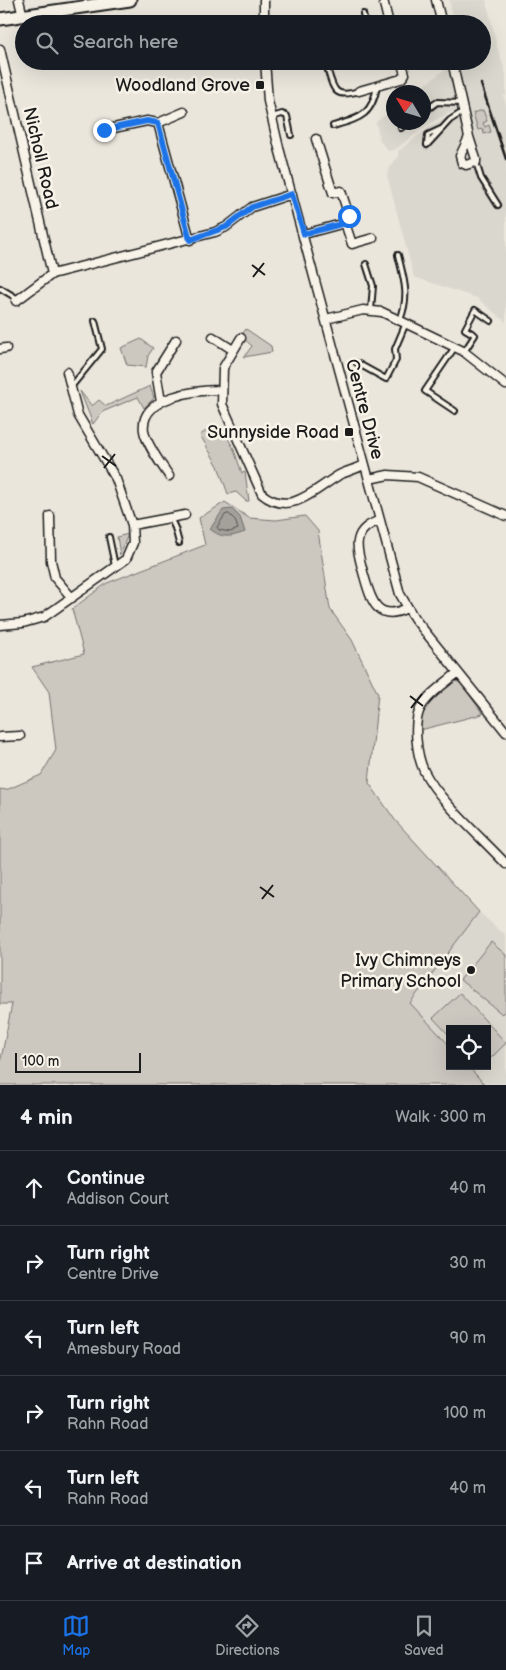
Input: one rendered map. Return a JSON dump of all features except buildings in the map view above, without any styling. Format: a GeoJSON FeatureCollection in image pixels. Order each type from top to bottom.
{"type":"FeatureCollection","features":[{"type":"Feature","properties":{"kind":"street"},"geometry":{"type":"LineString","coordinates":[[19,0],[23,15]]}},
{"type":"Feature","properties":{"kind":"street"},"geometry":{"type":"LineString","coordinates":[[36,15],[130,0]]}},
{"type":"Feature","properties":{"kind":"street"},"geometry":{"type":"LineString","coordinates":[[264,0],[264,15]]}},
{"type":"Feature","properties":{"kind":"street"},"geometry":{"type":"LineString","coordinates":[[384,0],[387,15]]}},
{"type":"Feature","properties":{"kind":"street"},"geometry":{"type":"LineString","coordinates":[[436,0],[440,15]]}},
{"type":"Feature","properties":{"kind":"street"},"geometry":{"type":"LineString","coordinates":[[0,19],[15,18]]}},
{"type":"Feature","properties":{"kind":"street","name":"Nicholl Road"},"geometry":{"type":"LineString","coordinates":[[0,49],[52,274]]}},
{"type":"Feature","properties":{"kind":"street","name":"Centre Drive"},"geometry":{"type":"LineString","coordinates":[[266,70],[268,101],[272,117],[396,583],[407,608],[506,732]]}},
{"type":"Feature","properties":{"kind":"street"},"geometry":{"type":"LineString","coordinates":[[359,91],[401,79],[405,74],[403,70]]}},
{"type":"Feature","properties":{"kind":"street"},"geometry":{"type":"LineString","coordinates":[[454,70],[476,162],[466,165],[460,160],[462,150],[469,137]]}},
{"type":"Feature","properties":{"kind":"street"},"geometry":{"type":"LineString","coordinates":[[104,130],[147,121],[158,123],[184,112]]}},
{"type":"Feature","properties":{"kind":"street"},"geometry":{"type":"LineString","coordinates":[[158,123],[190,240]]}},
{"type":"Feature","properties":{"kind":"street"},"geometry":{"type":"LineString","coordinates":[[304,234],[345,223],[349,216],[341,191],[333,193],[316,139]]}},
{"type":"Feature","properties":{"kind":"street"},"geometry":{"type":"LineString","coordinates":[[17,300],[52,274],[190,240],[226,227],[252,207],[292,194]]}},
{"type":"Feature","properties":{"kind":"street"},"geometry":{"type":"LineString","coordinates":[[345,223],[352,244],[372,238]]}},
{"type":"Feature","properties":{"kind":"street"},"geometry":{"type":"LineString","coordinates":[[326,319],[371,310],[403,322],[455,347],[506,385]]}},
{"type":"Feature","properties":{"kind":"street"},"geometry":{"type":"LineString","coordinates":[[212,336],[233,350]]}},
{"type":"Feature","properties":{"kind":"street"},"geometry":{"type":"LineString","coordinates":[[241,338],[223,368],[222,404],[228,421],[240,440],[257,487],[268,499],[281,504],[299,502],[341,474],[364,465]]}},
{"type":"Feature","properties":{"kind":"street"},"geometry":{"type":"LineString","coordinates":[[161,402],[156,372],[176,340]]}},
{"type":"Feature","properties":{"kind":"street"},"geometry":{"type":"LineString","coordinates":[[0,625],[44,618],[126,559],[133,543],[132,524],[116,479],[78,415],[67,372]]}},
{"type":"Feature","properties":{"kind":"street"},"geometry":{"type":"LineString","coordinates":[[169,476],[144,431],[148,412],[161,402],[198,391],[221,390]]}},
{"type":"Feature","properties":{"kind":"street"},"geometry":{"type":"LineString","coordinates":[[369,480],[388,475],[418,477],[506,516]]}},
{"type":"Feature","properties":{"kind":"street"},"geometry":{"type":"LineString","coordinates":[[132,524],[185,515]]}},
{"type":"Feature","properties":{"kind":"street"},"geometry":{"type":"LineString","coordinates":[[50,516],[51,561],[55,578],[72,598]]}},
{"type":"Feature","properties":{"kind":"street"},"geometry":{"type":"LineString","coordinates":[[380,520],[366,526],[358,541],[361,563],[370,597],[375,605],[386,612],[398,612],[407,608]]}},
{"type":"Feature","properties":{"kind":"street"},"geometry":{"type":"LineString","coordinates":[[457,672],[426,701],[417,718],[416,734],[424,770],[437,791],[506,864]]}},
{"type":"Feature","properties":{"kind":"street"},"geometry":{"type":"LineString","coordinates":[[0,727],[1,736],[20,736]]}},
{"type":"Feature","properties":{"kind":"lane"},"geometry":{"type":"LineString","coordinates":[[328,71],[333,88],[339,93],[345,95],[359,91]]}},
{"type":"Feature","properties":{"kind":"lane"},"geometry":{"type":"LineString","coordinates":[[333,126],[360,117],[367,111],[374,103],[377,86]]}},
{"type":"Feature","properties":{"kind":"lane"},"geometry":{"type":"LineString","coordinates":[[427,145],[463,107],[437,102],[431,107]]}},
{"type":"Feature","properties":{"kind":"lane"},"geometry":{"type":"LineString","coordinates":[[272,117],[282,114],[287,116],[290,135]]}},
{"type":"Feature","properties":{"kind":"lane"},"geometry":{"type":"LineString","coordinates":[[476,162],[481,178],[498,205]]}},
{"type":"Feature","properties":{"kind":"lane"},"geometry":{"type":"LineString","coordinates":[[357,363],[386,379],[396,360],[395,349],[406,304],[398,254]]}},
{"type":"Feature","properties":{"kind":"lane"},"geometry":{"type":"LineString","coordinates":[[366,264],[373,286],[371,310]]}},
{"type":"Feature","properties":{"kind":"lane"},"geometry":{"type":"LineString","coordinates":[[0,288],[17,300]]}},
{"type":"Feature","properties":{"kind":"lane"},"geometry":{"type":"LineString","coordinates":[[464,352],[475,335],[465,329],[475,310],[491,321]]}},
{"type":"Feature","properties":{"kind":"lane"},"geometry":{"type":"LineString","coordinates":[[70,389],[102,349],[96,322]]}},
{"type":"Feature","properties":{"kind":"lane"},"geometry":{"type":"LineString","coordinates":[[455,347],[425,391],[456,412]]}},
{"type":"Feature","properties":{"kind":"lane"},"geometry":{"type":"LineString","coordinates":[[170,518],[179,543]]}},
{"type":"Feature","properties":{"kind":"lane"},"geometry":{"type":"LineString","coordinates":[[109,537],[115,566]]}},
{"type":"Feature","properties":{"kind":"shaded area"},"geometry":{"type":"Polygon","coordinates":[[[449,0],[486,0],[490,15],[453,15],[449,0]]]}},
{"type":"Feature","properties":{"kind":"shaded area"},"geometry":{"type":"Polygon","coordinates":[[[491,21],[506,74],[506,96],[503,95],[506,105],[506,322],[477,298],[414,277],[387,175],[391,165],[398,157],[398,151],[426,130],[431,130],[431,126],[454,113],[453,111],[431,122],[431,85],[424,85],[444,70],[491,70],[491,21]]]}},
{"type":"Feature","properties":{"kind":"shaded area"},"geometry":{"type":"Polygon","coordinates":[[[483,110],[487,121],[483,123],[485,127],[489,125],[491,132],[484,134],[483,129],[478,130],[473,113],[483,110]]]}},
{"type":"Feature","properties":{"kind":"shaded area"},"geometry":{"type":"Polygon","coordinates":[[[386,114],[386,130],[420,130],[396,149],[388,151],[380,141],[376,122],[386,114]]]}},
{"type":"Feature","properties":{"kind":"shaded area"},"geometry":{"type":"Polygon","coordinates":[[[246,329],[271,346],[272,352],[244,357],[252,346],[241,336],[246,329]]]}},
{"type":"Feature","properties":{"kind":"shaded area"},"geometry":{"type":"Polygon","coordinates":[[[141,339],[153,348],[148,356],[146,367],[127,365],[121,348],[141,339]]]}},
{"type":"Feature","properties":{"kind":"shaded area"},"geometry":{"type":"Polygon","coordinates":[[[150,386],[154,398],[144,408],[138,397],[102,412],[93,424],[80,391],[92,406],[99,400],[106,406],[150,386]]]}},
{"type":"Feature","properties":{"kind":"shaded area"},"geometry":{"type":"Polygon","coordinates":[[[221,427],[233,447],[242,473],[245,472],[249,501],[246,501],[236,492],[228,494],[218,466],[200,435],[211,428],[221,427]]]}},
{"type":"Feature","properties":{"kind":"shaded area"},"geometry":{"type":"Polygon","coordinates":[[[225,502],[249,518],[276,520],[305,516],[318,531],[330,609],[352,640],[378,694],[369,783],[395,820],[479,912],[410,1003],[446,1042],[446,1070],[472,1070],[485,1085],[0,1085],[0,1064],[12,1004],[0,1004],[0,789],[6,790],[41,775],[56,750],[49,692],[32,667],[84,654],[72,609],[107,583],[205,545],[199,518],[225,502]]]}},
{"type":"Feature","properties":{"kind":"shaded area"},"geometry":{"type":"Polygon","coordinates":[[[128,534],[120,555],[117,537],[128,534]]]}},
{"type":"Feature","properties":{"kind":"shaded area"},"geometry":{"type":"Polygon","coordinates":[[[453,680],[461,683],[483,714],[420,730],[422,713],[425,707],[434,696],[453,680]]]}},
{"type":"Feature","properties":{"kind":"shaded area","name":"Ivy Chimneys Primary School"},"geometry":{"type":"Polygon","coordinates":[[[479,912],[506,936],[506,1085],[483,1085],[469,1070],[491,1070],[491,1025],[446,1025],[446,1045],[410,1003],[479,912]]]}},
{"type":"Feature","properties":{"kind":"shaded area"},"geometry":{"type":"Polygon","coordinates":[[[491,942],[506,955],[506,1009],[502,1014],[460,980],[491,942]]]}},
{"type":"Feature","properties":{"kind":"shaded area"},"geometry":{"type":"Polygon","coordinates":[[[460,993],[489,1025],[446,1025],[446,1032],[433,1018],[460,993]]]}},
{"type":"Feature","properties":{"kind":"shaded area"},"geometry":{"type":"Polygon","coordinates":[[[491,1027],[506,1043],[491,1058],[491,1027]]]}},
{"type":"Feature","properties":{"kind":"water"},"geometry":{"type":"Polygon","coordinates":[[[232,509],[240,517],[245,532],[223,536],[210,529],[223,510],[232,509]]]}},
{"type":"Feature","properties":{"kind":"railway"},"geometry":{"type":"LineString","coordinates":[[481,84],[506,159]]}},
{"type":"Feature","properties":{"kind":"place","name":"Woodland Grove"},"geometry":{"type":"Point","coordinates":[260,85]}},
{"type":"Feature","properties":{"kind":"place","name":"Sunnyside Road"},"geometry":{"type":"Point","coordinates":[349,432]}},
{"type":"Feature","properties":{"kind":"place","name":"Ivy Chimneys Primary School"},"geometry":{"type":"Point","coordinates":[471,970]}},
{"type":"Feature","properties":{"kind":"route"},"geometry":{"type":"LineString","coordinates":[[104,130],[147,121],[158,123],[190,240],[226,227],[252,207],[292,194],[304,234],[345,223],[349,216]]}}]}
